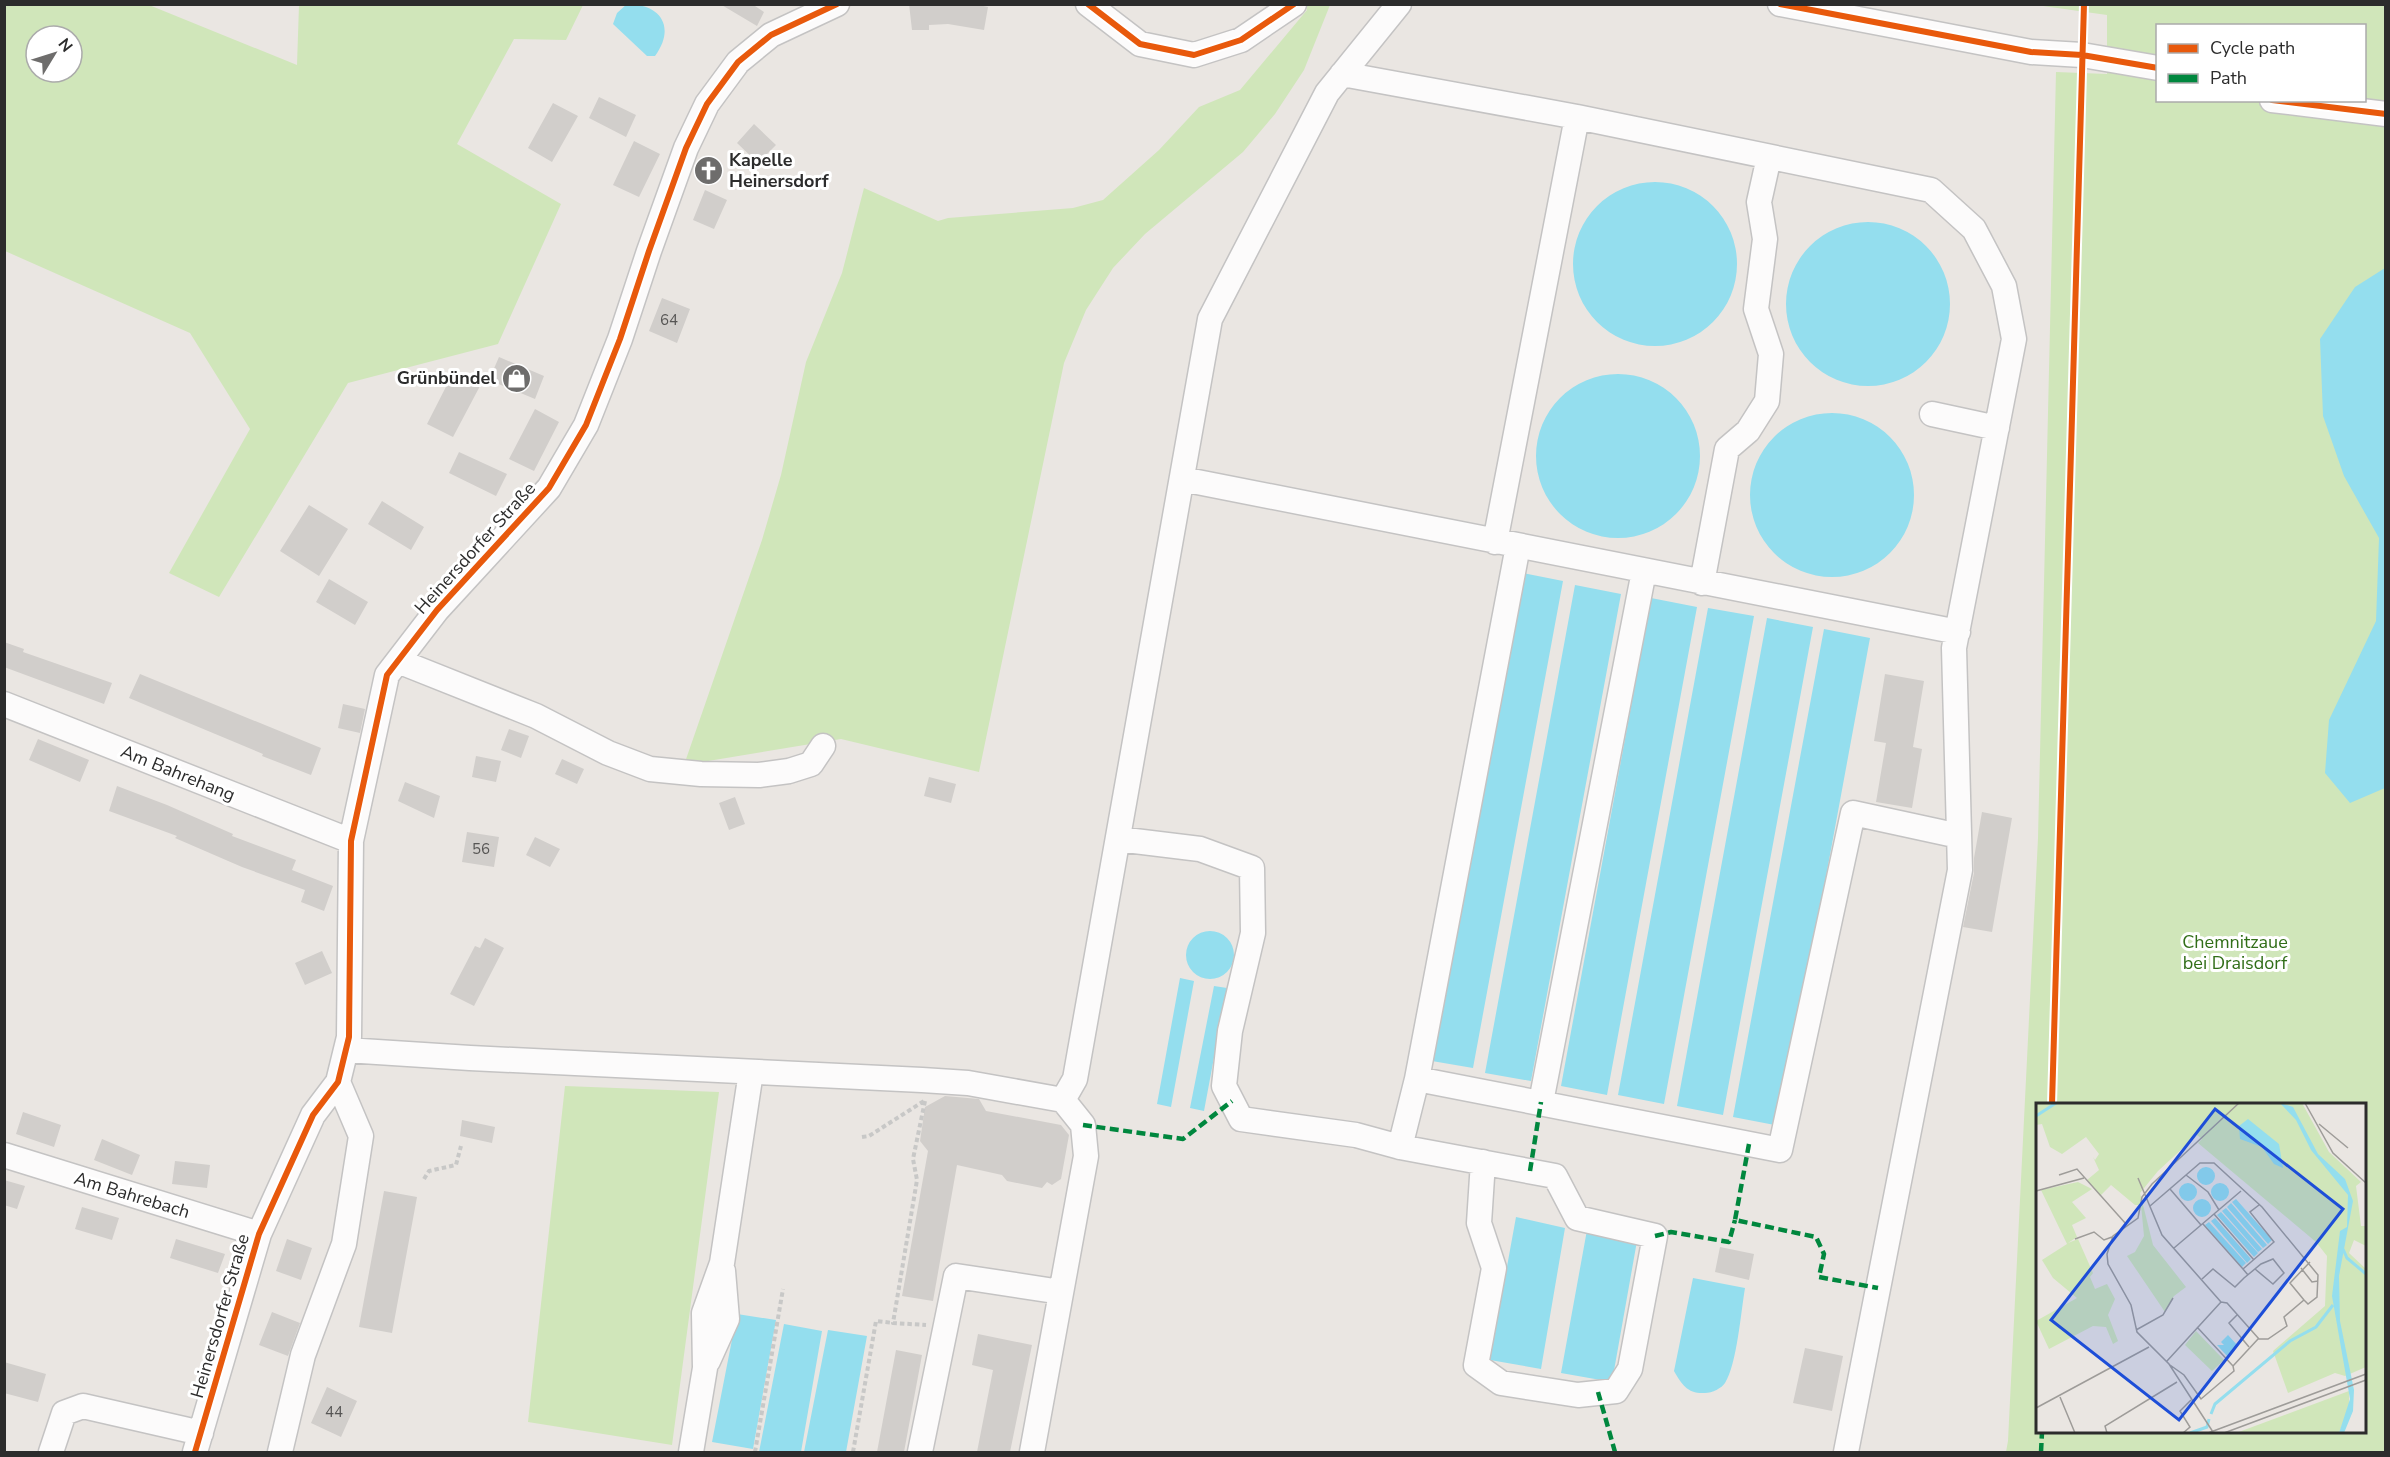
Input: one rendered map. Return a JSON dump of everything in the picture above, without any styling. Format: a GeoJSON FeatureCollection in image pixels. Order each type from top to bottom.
{"type":"FeatureCollection","features":[{"type":"Feature","properties":{"kind":"street","name":"Heinersdorfer Straße"},"geometry":{"type":"LineString","coordinates":[[51,1452],[64,1413],[83,1406],[198,1443],[259,1234],[313,1115],[338,1082],[346,1050],[349,1037],[351,841],[387,675],[437,610],[549,488],[586,425],[620,339],[686,148],[707,104],[738,62],[771,35],[837,4]]}},
{"type":"Feature","properties":{"kind":"street"},"geometry":{"type":"LineString","coordinates":[[1088,4],[1140,44],[1194,55],[1241,40],[1294,4]]}},
{"type":"Feature","properties":{"kind":"street"},"geometry":{"type":"LineString","coordinates":[[1063,1100],[1075,1079],[1210,319],[1327,93],[1399,4]]}},
{"type":"Feature","properties":{"kind":"street"},"geometry":{"type":"LineString","coordinates":[[1780,4],[2031,52],[2082,55],[2156,68]]}},
{"type":"Feature","properties":{"kind":"street"},"geometry":{"type":"LineString","coordinates":[[1342,74],[1577,117],[1931,190],[1974,230],[2004,286],[2014,339],[1954,648],[1960,870],[1846,1452]]}},
{"type":"Feature","properties":{"kind":"street"},"geometry":{"type":"LineString","coordinates":[[2288,102],[2385,114]]}},
{"type":"Feature","properties":{"kind":"street"},"geometry":{"type":"LineString","coordinates":[[1401,1147],[1417,1078],[1577,117]]}},
{"type":"Feature","properties":{"kind":"street"},"geometry":{"type":"LineString","coordinates":[[1702,583],[1727,449],[1748,431],[1767,400],[1771,354],[1756,309],[1765,239],[1759,202],[1769,157]]}},
{"type":"Feature","properties":{"kind":"street"},"geometry":{"type":"LineString","coordinates":[[1932,414],[1997,428]]}},
{"type":"Feature","properties":{"kind":"street"},"geometry":{"type":"LineString","coordinates":[[1182,479],[1644,572],[1958,632]]}},
{"type":"Feature","properties":{"kind":"street"},"geometry":{"type":"LineString","coordinates":[[1540,1102],[1644,572]]}},
{"type":"Feature","properties":{"kind":"street"},"geometry":{"type":"LineString","coordinates":[[398,661],[536,716],[608,753],[650,769],[701,774],[759,775],[789,771],[811,764],[823,746]]}},
{"type":"Feature","properties":{"kind":"street","name":"Am Bahrehang"},"geometry":{"type":"LineString","coordinates":[[4,704],[351,841]]}},
{"type":"Feature","properties":{"kind":"street"},"geometry":{"type":"LineString","coordinates":[[1417,1078],[1780,1150],[1853,813],[1959,836]]}},
{"type":"Feature","properties":{"kind":"street"},"geometry":{"type":"LineString","coordinates":[[1118,839],[1200,849],[1252,868],[1253,933],[1230,1030],[1224,1086],[1241,1119],[1356,1135],[1401,1147],[1483,1162],[1555,1176],[1577,1218],[1655,1236],[1630,1369],[1616,1391],[1578,1395],[1501,1383],[1476,1365],[1494,1268],[1479,1223],[1483,1162]]}},
{"type":"Feature","properties":{"kind":"street"},"geometry":{"type":"LineString","coordinates":[[346,1050],[968,1083],[1063,1100],[1083,1125],[1086,1156],[1032,1452]]}},
{"type":"Feature","properties":{"kind":"street"},"geometry":{"type":"LineString","coordinates":[[692,1452],[705,1368],[704,1313],[722,1263],[751,1072]]}},
{"type":"Feature","properties":{"kind":"street"},"geometry":{"type":"LineString","coordinates":[[280,1452],[303,1355],[344,1244],[361,1136],[338,1082]]}},
{"type":"Feature","properties":{"kind":"street","name":"Am Bahrebach"},"geometry":{"type":"LineString","coordinates":[[4,1155],[259,1234]]}},
{"type":"Feature","properties":{"kind":"street"},"geometry":{"type":"LineString","coordinates":[[920,1452],[956,1276],[1061,1292]]}},
{"type":"Feature","properties":{"kind":"path"},"geometry":{"type":"LineString","coordinates":[[862,1137],[869,1136],[926,1100],[913,1159],[917,1180],[893,1323]]}},
{"type":"Feature","properties":{"kind":"path"},"geometry":{"type":"LineString","coordinates":[[424,1179],[429,1171],[456,1165],[461,1146]]}},
{"type":"Feature","properties":{"kind":"path"},"geometry":{"type":"LineString","coordinates":[[755,1452],[783,1290]]}},
{"type":"Feature","properties":{"kind":"path"},"geometry":{"type":"LineString","coordinates":[[853,1452],[876,1321],[945,1326]]}},
{"type":"Feature","properties":{"kind":"green space"},"geometry":{"type":"Polygon","coordinates":[[[5,4],[149,5],[297,65],[299,5],[583,5],[566,40],[514,39],[457,144],[561,204],[498,344],[348,383],[219,597],[169,573],[250,429],[190,333],[5,251],[5,4]]]}},
{"type":"Feature","properties":{"kind":"green space"},"geometry":{"type":"Polygon","coordinates":[[[1305,5],[1330,5],[1304,70],[1275,114],[1243,152],[1145,234],[1113,268],[1086,310],[1064,363],[979,772],[841,739],[684,765],[762,540],[781,475],[806,362],[842,273],[864,188],[938,221],[948,218],[1073,208],[1103,200],[1159,150],[1199,107],[1240,90],[1307,10],[1305,5]]]}},
{"type":"Feature","properties":{"kind":"green space","name":"Chemnitzaue bei Draisdorf"},"geometry":{"type":"Polygon","coordinates":[[[2036,5],[2385,5],[2385,1452],[2006,1452],[2038,838],[2056,72],[2107,74],[2107,15],[2036,5]]]}},
{"type":"Feature","properties":{"kind":"green space"},"geometry":{"type":"Polygon","coordinates":[[[565,1086],[719,1092],[672,1445],[528,1422],[565,1086]]]}},
{"type":"Feature","properties":{"kind":"water"},"geometry":{"type":"Polygon","coordinates":[[[627,4],[649,8],[662,19],[664,36],[655,56],[647,56],[613,24],[617,13],[627,4]]]}},
{"type":"Feature","properties":{"kind":"water"},"geometry":{"type":"Polygon","coordinates":[[[1655,182],[1686,188],[1713,206],[1731,233],[1737,264],[1731,295],[1713,322],[1686,340],[1655,346],[1624,340],[1597,322],[1579,295],[1573,264],[1579,233],[1597,206],[1624,188],[1655,182]]]}},
{"type":"Feature","properties":{"kind":"water"},"geometry":{"type":"Polygon","coordinates":[[[1868,222],[1899,228],[1926,246],[1944,273],[1950,304],[1944,335],[1926,362],[1899,380],[1868,386],[1837,380],[1810,362],[1792,335],[1786,304],[1792,273],[1810,246],[1837,228],[1868,222]]]}},
{"type":"Feature","properties":{"kind":"water"},"geometry":{"type":"Polygon","coordinates":[[[2385,268],[2385,788],[2350,803],[2325,773],[2329,720],[2376,621],[2379,538],[2344,476],[2323,416],[2320,339],[2355,287],[2385,268]]]}},
{"type":"Feature","properties":{"kind":"water"},"geometry":{"type":"Polygon","coordinates":[[[1618,374],[1649,380],[1676,398],[1694,425],[1700,456],[1694,487],[1676,514],[1649,532],[1618,538],[1587,532],[1560,514],[1542,487],[1536,456],[1542,425],[1560,398],[1587,380],[1618,374]]]}},
{"type":"Feature","properties":{"kind":"water"},"geometry":{"type":"Polygon","coordinates":[[[1832,413],[1863,419],[1890,437],[1908,464],[1914,495],[1908,526],[1890,553],[1863,571],[1832,577],[1801,571],[1774,553],[1756,526],[1750,495],[1756,464],[1774,437],[1801,419],[1832,413]]]}},
{"type":"Feature","properties":{"kind":"water"},"geometry":{"type":"Polygon","coordinates":[[[1517,572],[1563,581],[1473,1068],[1426,1060],[1517,572]]]}},
{"type":"Feature","properties":{"kind":"water"},"geometry":{"type":"Polygon","coordinates":[[[1575,585],[1621,594],[1531,1081],[1485,1073],[1575,585]]]}},
{"type":"Feature","properties":{"kind":"water"},"geometry":{"type":"Polygon","coordinates":[[[1651,598],[1697,607],[1607,1095],[1561,1086],[1651,598]]]}},
{"type":"Feature","properties":{"kind":"water"},"geometry":{"type":"Polygon","coordinates":[[[1708,608],[1754,616],[1664,1104],[1618,1095],[1708,608]]]}},
{"type":"Feature","properties":{"kind":"water"},"geometry":{"type":"Polygon","coordinates":[[[1767,618],[1813,627],[1723,1115],[1677,1106],[1767,618]]]}},
{"type":"Feature","properties":{"kind":"water"},"geometry":{"type":"Polygon","coordinates":[[[1824,629],[1870,638],[1780,1126],[1733,1117],[1824,629]]]}},
{"type":"Feature","properties":{"kind":"water"},"geometry":{"type":"Polygon","coordinates":[[[1210,931],[1227,938],[1234,955],[1227,972],[1210,979],[1193,972],[1186,955],[1193,938],[1210,931]]]}},
{"type":"Feature","properties":{"kind":"water"},"geometry":{"type":"Polygon","coordinates":[[[1180,978],[1194,981],[1171,1107],[1157,1104],[1180,978]]]}},
{"type":"Feature","properties":{"kind":"water"},"geometry":{"type":"Polygon","coordinates":[[[1214,986],[1227,988],[1204,1111],[1190,1108],[1214,986]]]}},
{"type":"Feature","properties":{"kind":"water"},"geometry":{"type":"Polygon","coordinates":[[[1516,1217],[1565,1228],[1541,1369],[1490,1360],[1516,1217]]]}},
{"type":"Feature","properties":{"kind":"water"},"geometry":{"type":"Polygon","coordinates":[[[1587,1230],[1637,1241],[1612,1382],[1561,1373],[1587,1230]]]}},
{"type":"Feature","properties":{"kind":"water"},"geometry":{"type":"Polygon","coordinates":[[[1693,1278],[1745,1288],[1733,1363],[1722,1387],[1708,1393],[1690,1390],[1674,1371],[1693,1278]]]}},
{"type":"Feature","properties":{"kind":"water"},"geometry":{"type":"Polygon","coordinates":[[[737,1314],[776,1320],[753,1449],[712,1442],[737,1314]]]}},
{"type":"Feature","properties":{"kind":"water"},"geometry":{"type":"Polygon","coordinates":[[[784,1324],[822,1331],[801,1452],[759,1452],[784,1324]]]}},
{"type":"Feature","properties":{"kind":"water"},"geometry":{"type":"Polygon","coordinates":[[[828,1330],[867,1336],[846,1452],[804,1452],[828,1330]]]}},
{"type":"Feature","properties":{"kind":"building"},"geometry":{"type":"Polygon","coordinates":[[[720,4],[752,4],[764,12],[757,26],[720,4]]]}},
{"type":"Feature","properties":{"kind":"building"},"geometry":{"type":"Polygon","coordinates":[[[909,4],[974,4],[988,7],[984,30],[948,24],[929,25],[929,30],[912,30],[909,4]]]}},
{"type":"Feature","properties":{"kind":"building"},"geometry":{"type":"Polygon","coordinates":[[[599,97],[636,115],[626,137],[589,118],[599,97]]]}},
{"type":"Feature","properties":{"kind":"building"},"geometry":{"type":"Polygon","coordinates":[[[553,103],[578,116],[552,162],[528,148],[553,103]]]}},
{"type":"Feature","properties":{"kind":"building"},"geometry":{"type":"Polygon","coordinates":[[[754,124],[776,145],[758,163],[737,143],[754,124]]]}},
{"type":"Feature","properties":{"kind":"building"},"geometry":{"type":"Polygon","coordinates":[[[634,141],[660,154],[639,197],[613,185],[634,141]]]}},
{"type":"Feature","properties":{"kind":"building","name":"Kapelle Heinersdorf"},"geometry":{"type":"Polygon","coordinates":[[[703,157],[721,165],[714,183],[695,175],[703,157]]]}},
{"type":"Feature","properties":{"kind":"building"},"geometry":{"type":"Polygon","coordinates":[[[705,190],[727,200],[714,229],[693,220],[705,190]]]}},
{"type":"Feature","properties":{"kind":"building"},"geometry":{"type":"Polygon","coordinates":[[[662,298],[690,309],[677,343],[649,331],[662,298]]]}},
{"type":"Feature","properties":{"kind":"building","name":"Grünbündel"},"geometry":{"type":"Polygon","coordinates":[[[499,357],[544,376],[535,399],[489,380],[499,357]]]}},
{"type":"Feature","properties":{"kind":"building"},"geometry":{"type":"Polygon","coordinates":[[[453,373],[480,386],[453,437],[427,424],[453,373]]]}},
{"type":"Feature","properties":{"kind":"building"},"geometry":{"type":"Polygon","coordinates":[[[535,409],[559,422],[534,471],[509,459],[535,409]]]}},
{"type":"Feature","properties":{"kind":"building"},"geometry":{"type":"Polygon","coordinates":[[[459,452],[507,474],[496,496],[449,473],[459,452]]]}},
{"type":"Feature","properties":{"kind":"building"},"geometry":{"type":"Polygon","coordinates":[[[382,501],[424,527],[411,550],[368,524],[382,501]]]}},
{"type":"Feature","properties":{"kind":"building"},"geometry":{"type":"Polygon","coordinates":[[[309,505],[348,529],[319,576],[280,551],[309,505]]]}},
{"type":"Feature","properties":{"kind":"building"},"geometry":{"type":"Polygon","coordinates":[[[329,579],[368,602],[355,625],[316,602],[329,579]]]}},
{"type":"Feature","properties":{"kind":"building"},"geometry":{"type":"Polygon","coordinates":[[[4,642],[24,649],[23,652],[112,683],[104,704],[4,667],[4,642]]]}},
{"type":"Feature","properties":{"kind":"building"},"geometry":{"type":"Polygon","coordinates":[[[140,674],[321,748],[311,775],[129,698],[140,674]]]}},
{"type":"Feature","properties":{"kind":"building"},"geometry":{"type":"Polygon","coordinates":[[[1885,674],[1924,681],[1913,747],[1922,749],[1912,808],[1876,802],[1886,743],[1874,741],[1885,674]]]}},
{"type":"Feature","properties":{"kind":"building"},"geometry":{"type":"Polygon","coordinates":[[[343,704],[365,709],[360,733],[338,728],[343,704]]]}},
{"type":"Feature","properties":{"kind":"building"},"geometry":{"type":"Polygon","coordinates":[[[509,729],[529,736],[521,758],[501,750],[509,729]]]}},
{"type":"Feature","properties":{"kind":"building"},"geometry":{"type":"Polygon","coordinates":[[[38,739],[89,760],[80,782],[29,760],[38,739]]]}},
{"type":"Feature","properties":{"kind":"building"},"geometry":{"type":"Polygon","coordinates":[[[476,756],[501,761],[496,782],[472,777],[476,756]]]}},
{"type":"Feature","properties":{"kind":"building"},"geometry":{"type":"Polygon","coordinates":[[[562,759],[584,769],[577,784],[555,774],[562,759]]]}},
{"type":"Feature","properties":{"kind":"building"},"geometry":{"type":"Polygon","coordinates":[[[929,777],[956,784],[951,803],[924,796],[929,777]]]}},
{"type":"Feature","properties":{"kind":"building"},"geometry":{"type":"Polygon","coordinates":[[[405,782],[440,796],[434,818],[398,801],[405,782]]]}},
{"type":"Feature","properties":{"kind":"building"},"geometry":{"type":"Polygon","coordinates":[[[117,786],[167,805],[233,834],[232,836],[296,860],[292,870],[333,886],[324,911],[301,902],[305,890],[242,867],[175,838],[177,836],[109,811],[117,786]]]}},
{"type":"Feature","properties":{"kind":"building"},"geometry":{"type":"Polygon","coordinates":[[[735,797],[745,824],[729,830],[719,803],[735,797]]]}},
{"type":"Feature","properties":{"kind":"building"},"geometry":{"type":"Polygon","coordinates":[[[1982,812],[2012,818],[1992,932],[1963,927],[1974,873],[1974,858],[1982,812]]]}},
{"type":"Feature","properties":{"kind":"building"},"geometry":{"type":"Polygon","coordinates":[[[467,832],[499,837],[494,867],[462,862],[467,832]]]}},
{"type":"Feature","properties":{"kind":"building"},"geometry":{"type":"Polygon","coordinates":[[[535,837],[560,849],[550,867],[526,855],[535,837]]]}},
{"type":"Feature","properties":{"kind":"building"},"geometry":{"type":"Polygon","coordinates":[[[485,938],[504,948],[474,1006],[450,994],[475,946],[480,948],[485,938]]]}},
{"type":"Feature","properties":{"kind":"building"},"geometry":{"type":"Polygon","coordinates":[[[322,951],[332,973],[305,985],[295,963],[322,951]]]}},
{"type":"Feature","properties":{"kind":"building"},"geometry":{"type":"Polygon","coordinates":[[[945,1096],[979,1099],[986,1111],[1061,1125],[1069,1135],[1061,1179],[1052,1185],[1047,1182],[1042,1188],[1007,1181],[1002,1175],[957,1165],[933,1301],[902,1296],[928,1151],[920,1141],[925,1107],[945,1096]]]}},
{"type":"Feature","properties":{"kind":"building"},"geometry":{"type":"Polygon","coordinates":[[[23,1112],[61,1125],[54,1147],[16,1134],[23,1112]]]}},
{"type":"Feature","properties":{"kind":"building"},"geometry":{"type":"Polygon","coordinates":[[[462,1120],[495,1127],[492,1143],[460,1136],[462,1120]]]}},
{"type":"Feature","properties":{"kind":"building"},"geometry":{"type":"Polygon","coordinates":[[[102,1139],[140,1155],[132,1175],[94,1160],[102,1139]]]}},
{"type":"Feature","properties":{"kind":"building"},"geometry":{"type":"Polygon","coordinates":[[[175,1161],[210,1165],[207,1188],[172,1184],[175,1161]]]}},
{"type":"Feature","properties":{"kind":"building"},"geometry":{"type":"Polygon","coordinates":[[[4,1180],[25,1186],[17,1209],[4,1205],[4,1180]]]}},
{"type":"Feature","properties":{"kind":"building"},"geometry":{"type":"Polygon","coordinates":[[[384,1191],[417,1197],[392,1333],[359,1327],[384,1191]]]}},
{"type":"Feature","properties":{"kind":"building"},"geometry":{"type":"Polygon","coordinates":[[[82,1207],[119,1218],[112,1240],[75,1229],[82,1207]]]}},
{"type":"Feature","properties":{"kind":"building"},"geometry":{"type":"Polygon","coordinates":[[[176,1239],[225,1254],[218,1273],[170,1258],[176,1239]]]}},
{"type":"Feature","properties":{"kind":"building"},"geometry":{"type":"Polygon","coordinates":[[[287,1239],[312,1248],[301,1280],[276,1271],[287,1239]]]}},
{"type":"Feature","properties":{"kind":"building"},"geometry":{"type":"Polygon","coordinates":[[[1720,1247],[1754,1254],[1749,1280],[1715,1272],[1720,1247]]]}},
{"type":"Feature","properties":{"kind":"building"},"geometry":{"type":"Polygon","coordinates":[[[272,1312],[300,1323],[288,1356],[259,1345],[272,1312]]]}},
{"type":"Feature","properties":{"kind":"building"},"geometry":{"type":"Polygon","coordinates":[[[978,1334],[1032,1345],[1010,1452],[977,1452],[993,1370],[972,1365],[978,1334]]]}},
{"type":"Feature","properties":{"kind":"building"},"geometry":{"type":"Polygon","coordinates":[[[1805,1348],[1843,1356],[1832,1411],[1793,1403],[1805,1348]]]}},
{"type":"Feature","properties":{"kind":"building"},"geometry":{"type":"Polygon","coordinates":[[[896,1350],[922,1355],[904,1452],[877,1452],[896,1350]]]}},
{"type":"Feature","properties":{"kind":"building"},"geometry":{"type":"Polygon","coordinates":[[[4,1362],[46,1374],[38,1402],[4,1393],[4,1362]]]}},
{"type":"Feature","properties":{"kind":"building"},"geometry":{"type":"Polygon","coordinates":[[[327,1387],[357,1401],[341,1437],[311,1423],[327,1387]]]}},
{"type":"Feature","properties":{"kind":"marked path"},"geometry":{"type":"LineString","coordinates":[[1083,1125],[1183,1139],[1232,1101]]}},
{"type":"Feature","properties":{"kind":"marked path"},"geometry":{"type":"LineString","coordinates":[[1530,1171],[1541,1102]]}},
{"type":"Feature","properties":{"kind":"marked path"},"geometry":{"type":"LineString","coordinates":[[1749,1144],[1735,1220],[1816,1237],[1824,1254],[1819,1277],[1878,1288]]}},
{"type":"Feature","properties":{"kind":"marked path"},"geometry":{"type":"LineString","coordinates":[[1655,1236],[1671,1232],[1729,1242],[1735,1220]]}},
{"type":"Feature","properties":{"kind":"marked path"},"geometry":{"type":"LineString","coordinates":[[1598,1392],[1615,1452]]}},
{"type":"Feature","properties":{"kind":"marked path"},"geometry":{"type":"LineString","coordinates":[[2041,1452],[2042,1433]]}},
{"type":"Feature","properties":{"kind":"cycle path"},"geometry":{"type":"LineString","coordinates":[[195,1452],[259,1234],[313,1115],[338,1082],[349,1037],[351,841],[387,675],[437,610],[549,488],[586,425],[620,339],[686,148],[707,104],[738,62],[771,35],[837,4]]}},
{"type":"Feature","properties":{"kind":"cycle path"},"geometry":{"type":"LineString","coordinates":[[1088,4],[1140,44],[1194,55],[1241,40],[1294,4]]}},
{"type":"Feature","properties":{"kind":"cycle path"},"geometry":{"type":"LineString","coordinates":[[1780,4],[2031,52],[2082,55],[2156,68]]}},
{"type":"Feature","properties":{"kind":"cycle path"},"geometry":{"type":"LineString","coordinates":[[2052,1103],[2084,4]]}},
{"type":"Feature","properties":{"kind":"cycle path"},"geometry":{"type":"LineString","coordinates":[[2288,102],[2386,114]]}},
{"type":"Feature","properties":{"kind":"place","name":"Kapelle Heinersdorf"},"geometry":{"type":"Point","coordinates":[708,170]}},
{"type":"Feature","properties":{"kind":"place","name":"Grünbündel"},"geometry":{"type":"Point","coordinates":[517,378]}}]}
